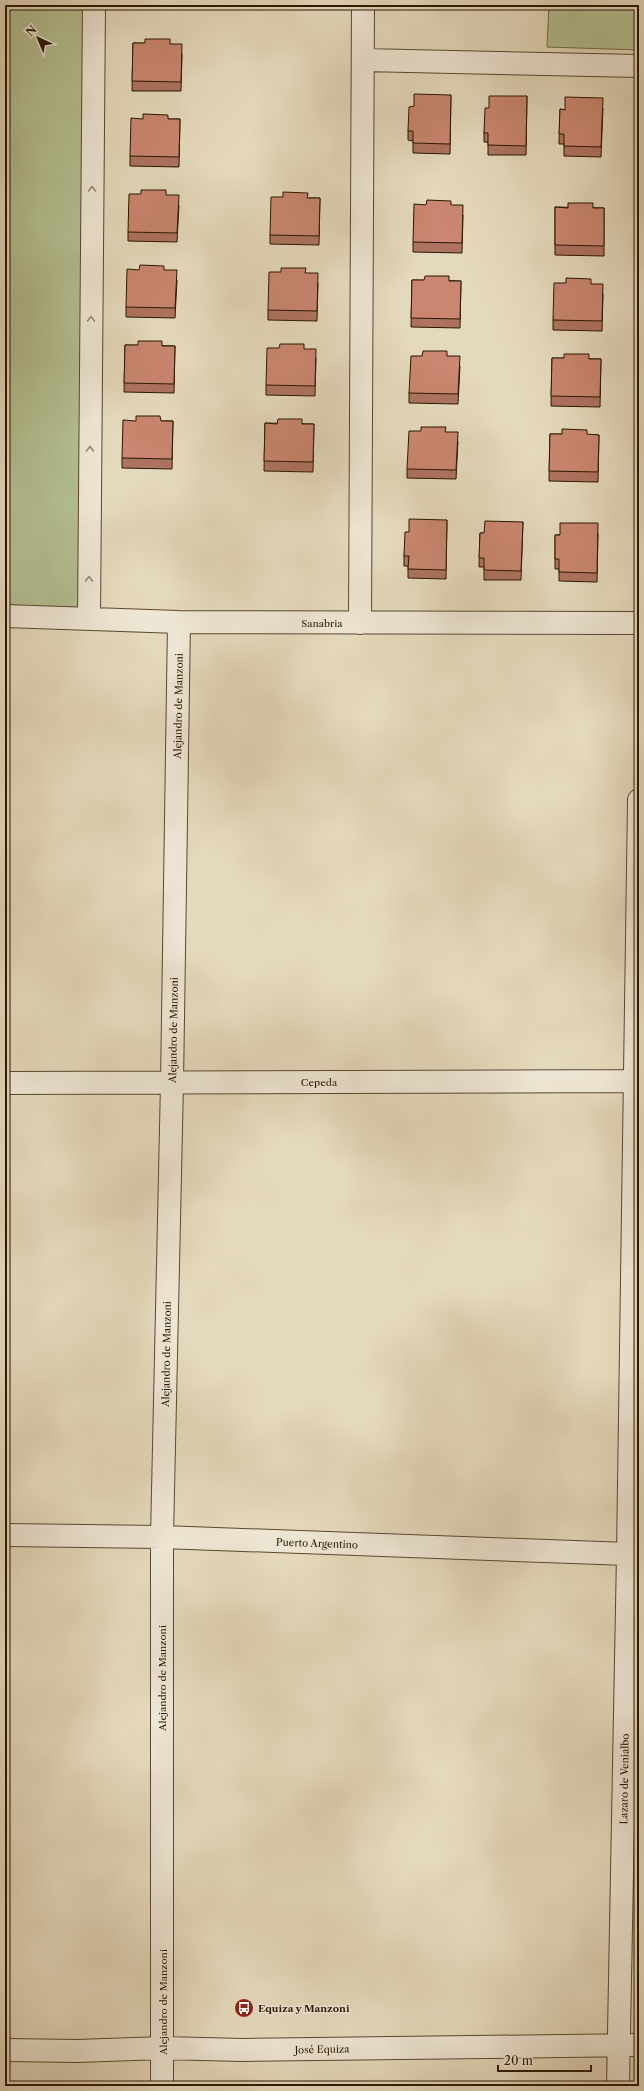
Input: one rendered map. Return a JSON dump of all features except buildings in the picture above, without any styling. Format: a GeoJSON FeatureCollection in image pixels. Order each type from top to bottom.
{"type":"FeatureCollection","features":[{"type":"Feature","properties":{"kind":"street"},"geometry":{"type":"LineString","coordinates":[[89,618],[94,5]]}},
{"type":"Feature","properties":{"kind":"street"},"geometry":{"type":"LineString","coordinates":[[360,623],[363,5]]}},
{"type":"Feature","properties":{"kind":"street"},"geometry":{"type":"LineString","coordinates":[[363,60],[639,66]]}},
{"type":"Feature","properties":{"kind":"street","name":"Sanabria"},"geometry":{"type":"LineString","coordinates":[[5,616],[179,622],[639,623]]}},
{"type":"Feature","properties":{"kind":"street","name":"Alejandro de Manzoni"},"geometry":{"type":"LineString","coordinates":[[162,2086],[162,1537],[172,1083],[179,622]]}},
{"type":"Feature","properties":{"kind":"street","name":"Lazaro de Venialbo"},"geometry":{"type":"LineString","coordinates":[[618,2086],[628,2045],[628,1554],[635,1337],[634,1081],[639,800]]}},
{"type":"Feature","properties":{"kind":"street","name":"Cepeda"},"geometry":{"type":"LineString","coordinates":[[5,1083],[634,1081]]}},
{"type":"Feature","properties":{"kind":"street","name":"Puerto Argentino"},"geometry":{"type":"LineString","coordinates":[[5,1535],[162,1537],[628,1554]]}},
{"type":"Feature","properties":{"kind":"street","name":"José Equiza"},"geometry":{"type":"LineString","coordinates":[[5,2050],[78,2051],[163,2048],[242,2050],[628,2045]]}},
{"type":"Feature","properties":{"kind":"green space"},"geometry":{"type":"Polygon","coordinates":[[[5,5],[94,5],[89,618],[5,616],[5,5]]]}},
{"type":"Feature","properties":{"kind":"green space"},"geometry":{"type":"Polygon","coordinates":[[[549,5],[639,5],[639,50],[547,47],[549,5]]]}},
{"type":"Feature","properties":{"kind":"place","name":"Equiza y Manzoni"},"geometry":{"type":"Point","coordinates":[244,2008]}}]}
